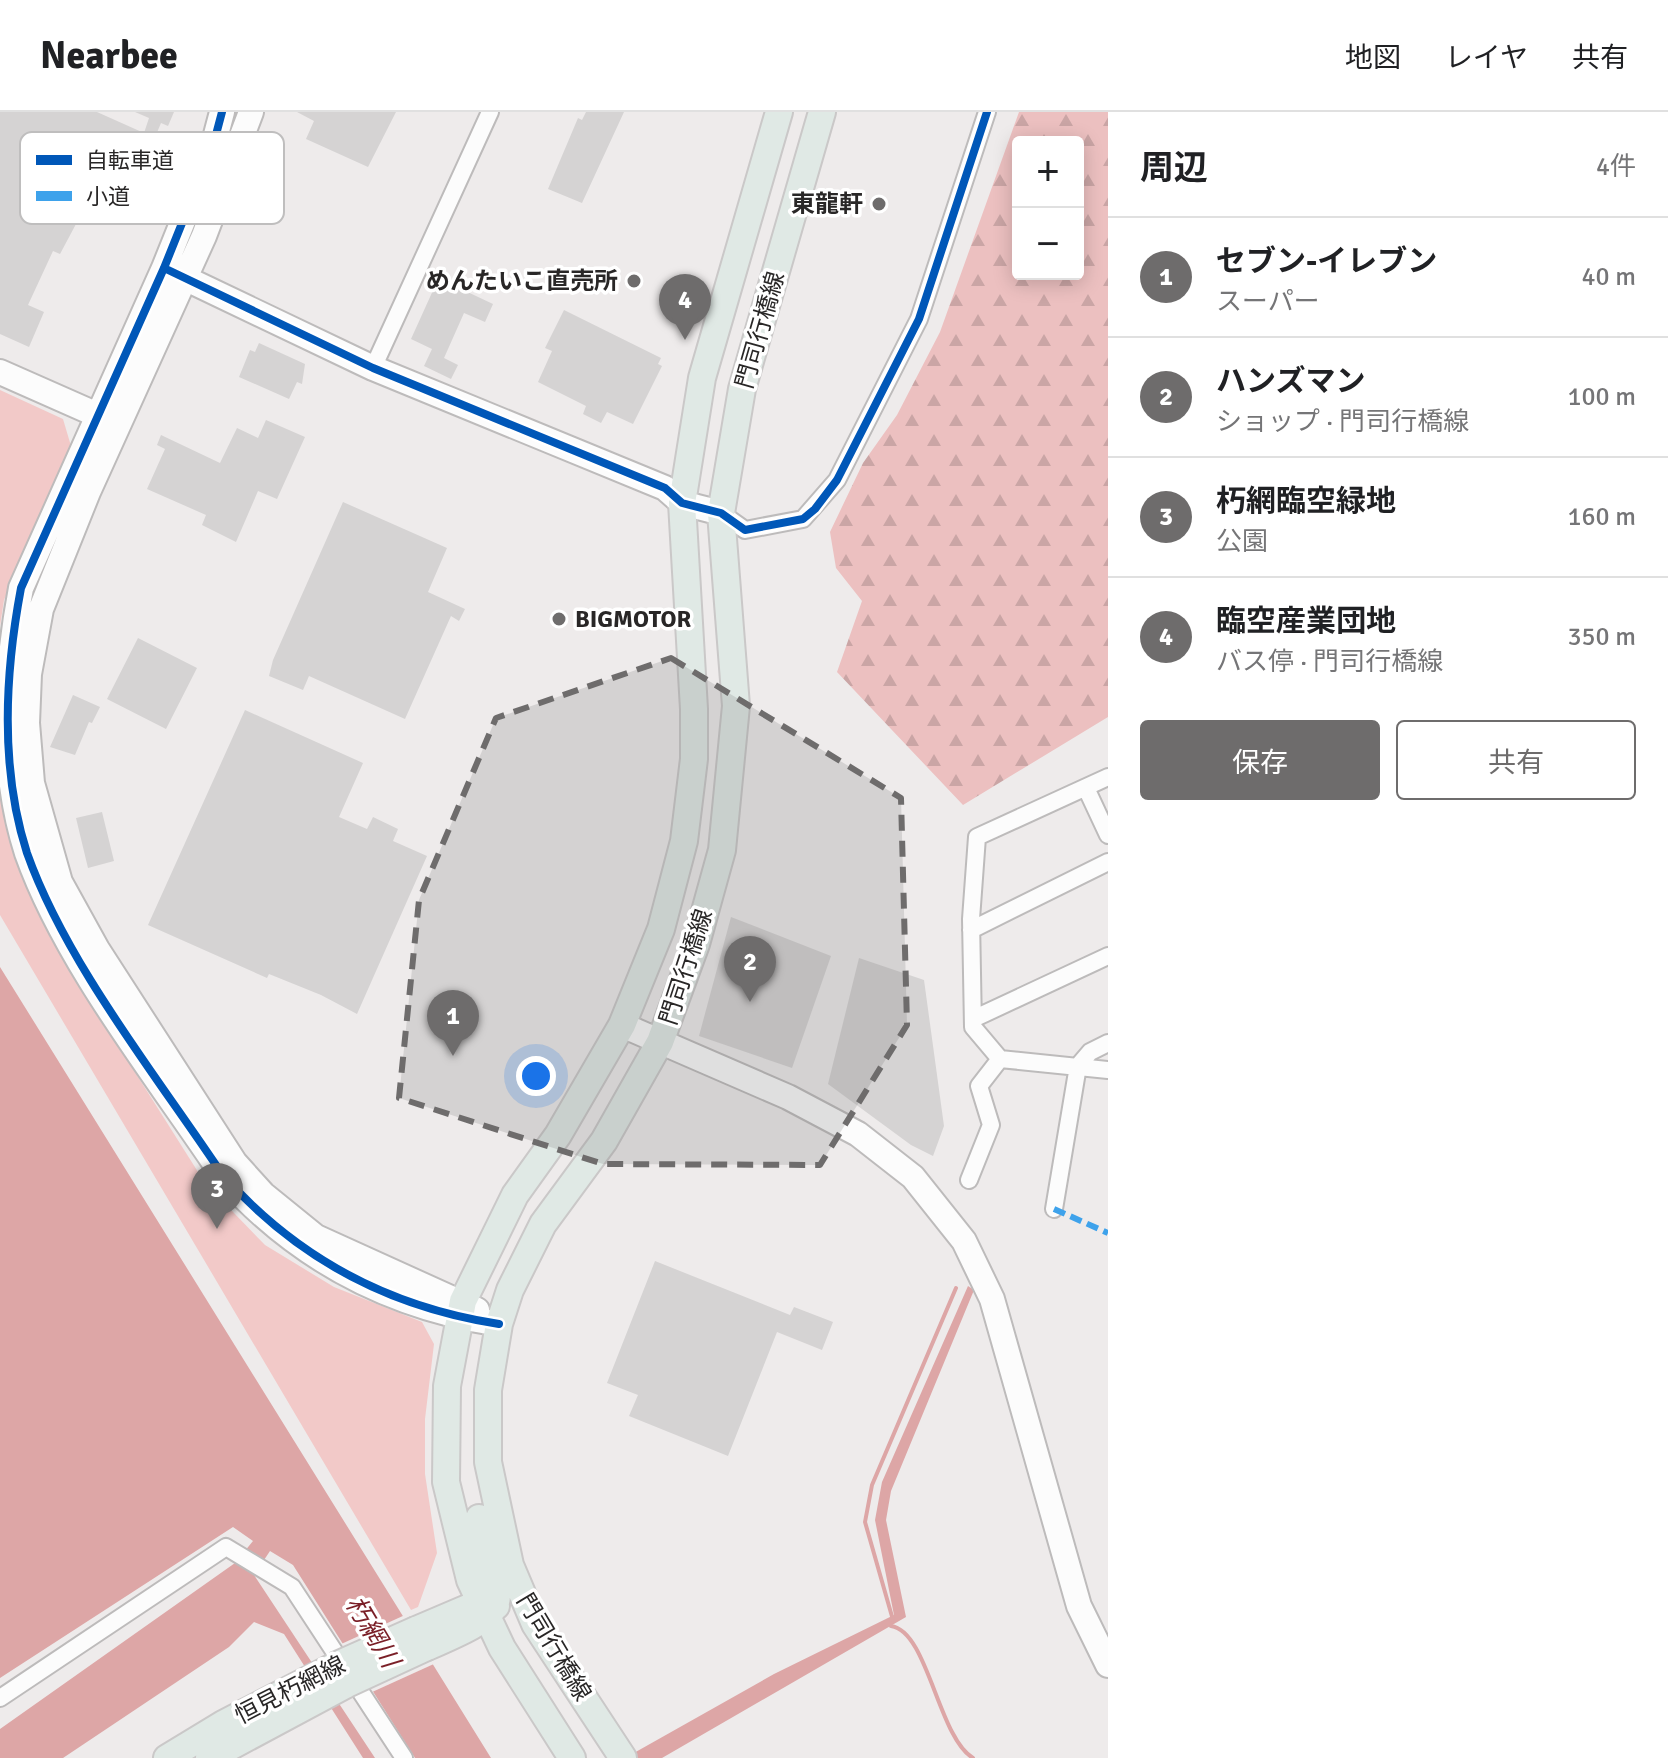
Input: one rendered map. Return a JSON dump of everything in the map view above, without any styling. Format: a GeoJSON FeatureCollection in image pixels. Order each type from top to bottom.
{"type":"FeatureCollection","features":[{"type":"Feature","properties":{"kind":"main road","name":"門司行橋線"},"geometry":{"type":"LineString","coordinates":[[572,1758],[478,1614],[451,1514],[444,1448],[447,1386],[460,1309],[515,1195],[558,1135],[622,1025],[661,929],[684,841],[694,759],[682,503],[702,378],[779,112]]}},
{"type":"Feature","properties":{"kind":"main road","name":"門司行橋線"},"geometry":{"type":"LineString","coordinates":[[621,1754],[535,1624],[507,1554],[488,1462],[488,1390],[499,1324],[510,1290],[543,1224],[604,1141],[660,1042],[696,944],[722,850],[734,753],[736,706],[721,513],[742,389],[822,112]]}},
{"type":"Feature","properties":{"kind":"main road"},"geometry":{"type":"LineString","coordinates":[[478,1614],[497,1584],[477,1508],[472,1431],[479,1367],[499,1324]]}},
{"type":"Feature","properties":{"kind":"main road"},"geometry":{"type":"LineString","coordinates":[[478,1614],[518,1611],[535,1624]]}},
{"type":"Feature","properties":{"kind":"main road","name":"恒見朽網線"},"geometry":{"type":"LineString","coordinates":[[167,1758],[223,1724],[478,1614]]}},
{"type":"Feature","properties":{"kind":"main road","name":"恒見朽網線"},"geometry":{"type":"LineString","coordinates":[[209,1758],[341,1675]]}},
{"type":"Feature","properties":{"kind":"street"},"geometry":{"type":"LineString","coordinates":[[217,132],[222,112]]}},
{"type":"Feature","properties":{"kind":"street"},"geometry":{"type":"LineString","coordinates":[[241,132],[251,112]]}},
{"type":"Feature","properties":{"kind":"street"},"geometry":{"type":"LineString","coordinates":[[373,368],[490,112]]}},
{"type":"Feature","properties":{"kind":"street"},"geometry":{"type":"LineString","coordinates":[[174,273],[373,368],[665,488],[682,503],[721,513],[745,530],[803,519],[837,480],[919,319],[983,113]]}},
{"type":"Feature","properties":{"kind":"street"},"geometry":{"type":"LineString","coordinates":[[174,273],[189,224]]}},
{"type":"Feature","properties":{"kind":"street"},"geometry":{"type":"LineString","coordinates":[[197,224],[109,420],[21,588],[12,634],[6,722],[12,789],[26,851],[60,932],[222,1174],[253,1209],[309,1254],[344,1273],[499,1324]]}},
{"type":"Feature","properties":{"kind":"street"},"geometry":{"type":"LineString","coordinates":[[0,372],[109,420]]}},
{"type":"Feature","properties":{"kind":"street"},"geometry":{"type":"LineString","coordinates":[[1108,777],[977,837],[971,930],[973,1027],[1000,1059],[1108,1070]]}},
{"type":"Feature","properties":{"kind":"street"},"geometry":{"type":"LineString","coordinates":[[1086,788],[1108,835]]}},
{"type":"Feature","properties":{"kind":"street"},"geometry":{"type":"LineString","coordinates":[[971,930],[1108,862]]}},
{"type":"Feature","properties":{"kind":"street"},"geometry":{"type":"LineString","coordinates":[[973,1019],[1108,956]]}},
{"type":"Feature","properties":{"kind":"street"},"geometry":{"type":"LineString","coordinates":[[622,1025],[788,1097],[858,1134],[913,1177],[964,1241],[992,1299],[1079,1606],[1108,1665]]}},
{"type":"Feature","properties":{"kind":"street"},"geometry":{"type":"LineString","coordinates":[[1054,1209],[1078,1066],[1090,1052],[1108,1043]]}},
{"type":"Feature","properties":{"kind":"street"},"geometry":{"type":"LineString","coordinates":[[969,1180],[991,1125],[979,1086],[1000,1059]]}},
{"type":"Feature","properties":{"kind":"street"},"geometry":{"type":"LineString","coordinates":[[0,1698],[226,1547],[292,1587],[404,1758]]}},
{"type":"Feature","properties":{"kind":"highlighted area"},"geometry":{"type":"Polygon","coordinates":[[[671,658],[901,798],[907,1025],[820,1165],[603,1164],[399,1098],[419,900],[496,718],[671,658]]]}},
{"type":"Feature","properties":{"kind":"shaded area"},"geometry":{"type":"Polygon","coordinates":[[[0,390],[63,419],[71,446],[4,600],[0,626],[0,390]]]}},
{"type":"Feature","properties":{"kind":"shaded area"},"geometry":{"type":"Polygon","coordinates":[[[0,784],[15,854],[51,939],[205,1183],[265,1245],[334,1287],[422,1322],[434,1344],[425,1419],[425,1474],[437,1553],[418,1607],[411,1610],[0,915],[0,784]]]}},
{"type":"Feature","properties":{"kind":"green space"},"geometry":{"type":"Polygon","coordinates":[[[1019,112],[1108,112],[1108,717],[963,805],[837,672],[862,601],[836,568],[830,532],[863,463],[897,415],[940,332],[1019,112]]]}},
{"type":"Feature","properties":{"kind":"water","name":"朽網川"},"geometry":{"type":"Polygon","coordinates":[[[0,967],[491,1758],[415,1758],[293,1565],[270,1551],[254,1575],[375,1758],[363,1758],[284,1634],[254,1622],[229,1647],[63,1758],[0,1758],[0,1729],[235,1563],[253,1541],[233,1527],[0,1678],[0,967]]]}},
{"type":"Feature","properties":{"kind":"water"},"geometry":{"type":"Polygon","coordinates":[[[968,1286],[974,1290],[891,1491],[886,1520],[906,1617],[662,1758],[625,1758],[774,1674],[894,1615],[875,1520],[882,1482],[968,1286]]]}},
{"type":"Feature","properties":{"kind":"pier"},"geometry":{"type":"Polygon","coordinates":[[[405,1615],[436,1663],[370,1693],[339,1645],[405,1615]]]}},
{"type":"Feature","properties":{"kind":"building"},"geometry":{"type":"Polygon","coordinates":[[[0,112],[97,112],[142,132],[20,132],[20,224],[76,224],[60,254],[53,251],[28,305],[44,312],[29,347],[0,334],[0,112]]]}},
{"type":"Feature","properties":{"kind":"building"},"geometry":{"type":"Polygon","coordinates":[[[135,112],[174,112],[168,126],[161,123],[157,132],[144,132],[149,118],[135,112]]]}},
{"type":"Feature","properties":{"kind":"building"},"geometry":{"type":"Polygon","coordinates":[[[297,112],[396,112],[368,167],[306,139],[314,121],[297,112]]]}},
{"type":"Feature","properties":{"kind":"building"},"geometry":{"type":"Polygon","coordinates":[[[586,112],[624,112],[582,203],[548,189],[578,118],[582,120],[586,112]]]}},
{"type":"Feature","properties":{"kind":"building"},"geometry":{"type":"Polygon","coordinates":[[[442,280],[493,304],[485,322],[464,313],[444,358],[458,365],[451,379],[424,366],[432,349],[411,339],[435,286],[438,288],[442,280]]]}},
{"type":"Feature","properties":{"kind":"building"},"geometry":{"type":"Polygon","coordinates":[[[564,310],[661,358],[658,364],[662,366],[633,424],[607,412],[601,423],[583,414],[586,406],[538,382],[552,351],[545,348],[564,310]]]}},
{"type":"Feature","properties":{"kind":"building"},"geometry":{"type":"Polygon","coordinates":[[[259,343],[305,364],[302,384],[297,382],[289,399],[239,377],[250,350],[255,352],[259,343]]]}},
{"type":"Feature","properties":{"kind":"building"},"geometry":{"type":"Polygon","coordinates":[[[266,420],[305,437],[277,499],[258,491],[236,542],[202,525],[206,515],[147,489],[165,449],[157,445],[161,435],[220,463],[237,428],[258,438],[266,420]]]}},
{"type":"Feature","properties":{"kind":"building"},"geometry":{"type":"Polygon","coordinates":[[[343,502],[447,548],[428,592],[465,609],[459,621],[451,616],[405,719],[309,676],[303,690],[269,676],[273,660],[343,502]]]}},
{"type":"Feature","properties":{"kind":"building"},"geometry":{"type":"Polygon","coordinates":[[[138,638],[197,668],[166,729],[107,699],[138,638]]]}},
{"type":"Feature","properties":{"kind":"building"},"geometry":{"type":"Polygon","coordinates":[[[73,695],[100,707],[92,723],[89,722],[75,755],[50,747],[73,695]]]}},
{"type":"Feature","properties":{"kind":"building"},"geometry":{"type":"Polygon","coordinates":[[[245,710],[363,763],[339,817],[367,829],[373,817],[398,829],[393,841],[427,856],[357,1014],[321,995],[269,974],[267,978],[148,925],[245,710]]]}},
{"type":"Feature","properties":{"kind":"building"},"geometry":{"type":"Polygon","coordinates":[[[102,812],[114,861],[88,868],[76,818],[102,812]]]}},
{"type":"Feature","properties":{"kind":"building"},"geometry":{"type":"Polygon","coordinates":[[[731,917],[831,956],[792,1068],[699,1036],[731,917]]]}},
{"type":"Feature","properties":{"kind":"building"},"geometry":{"type":"Polygon","coordinates":[[[859,958],[924,980],[944,1126],[933,1156],[911,1145],[828,1084],[859,958]]]}},
{"type":"Feature","properties":{"kind":"building"},"geometry":{"type":"Polygon","coordinates":[[[655,1261],[790,1315],[794,1307],[833,1322],[822,1350],[777,1332],[728,1456],[629,1416],[638,1395],[607,1383],[655,1261]]]}},
{"type":"Feature","properties":{"kind":"waterway"},"geometry":{"type":"LineString","coordinates":[[893,1620],[865,1522],[872,1485],[956,1288]]}},
{"type":"Feature","properties":{"kind":"waterway"},"geometry":{"type":"LineString","coordinates":[[891,1626],[904,1632],[914,1646],[951,1729],[961,1747],[973,1758]]}},
{"type":"Feature","properties":{"kind":"marked path"},"geometry":{"type":"LineString","coordinates":[[1054,1209],[1108,1233]]}},
{"type":"Feature","properties":{"kind":"cycle path"},"geometry":{"type":"LineString","coordinates":[[217,132],[222,112]]}},
{"type":"Feature","properties":{"kind":"cycle path"},"geometry":{"type":"LineString","coordinates":[[164,268],[373,368],[665,488],[682,503],[721,513],[745,530],[803,519],[815,509],[837,480],[919,319],[987,112]]}},
{"type":"Feature","properties":{"kind":"cycle path"},"geometry":{"type":"LineString","coordinates":[[182,224],[21,588],[11,653],[8,721],[12,788],[27,853],[65,936],[114,1018],[222,1174],[251,1204],[313,1254],[382,1291],[419,1305],[499,1324]]}},
{"type":"Feature","properties":{"kind":"place","name":"東龍軒"},"geometry":{"type":"Point","coordinates":[879,204]}},
{"type":"Feature","properties":{"kind":"place","name":"めんたいこ直売所"},"geometry":{"type":"Point","coordinates":[634,281]}},
{"type":"Feature","properties":{"kind":"place","name":"臨空産業団地"},"geometry":{"type":"Point","coordinates":[685,340]}},
{"type":"Feature","properties":{"kind":"place","name":"BIGMOTOR"},"geometry":{"type":"Point","coordinates":[559,619]}},
{"type":"Feature","properties":{"kind":"place","name":"ハンズマン"},"geometry":{"type":"Point","coordinates":[750,1002]}},
{"type":"Feature","properties":{"kind":"place","name":"セブン-イレブン"},"geometry":{"type":"Point","coordinates":[453,1056]}},
{"type":"Feature","properties":{"kind":"place","name":"朽網臨空緑地"},"geometry":{"type":"Point","coordinates":[217,1229]}}]}
